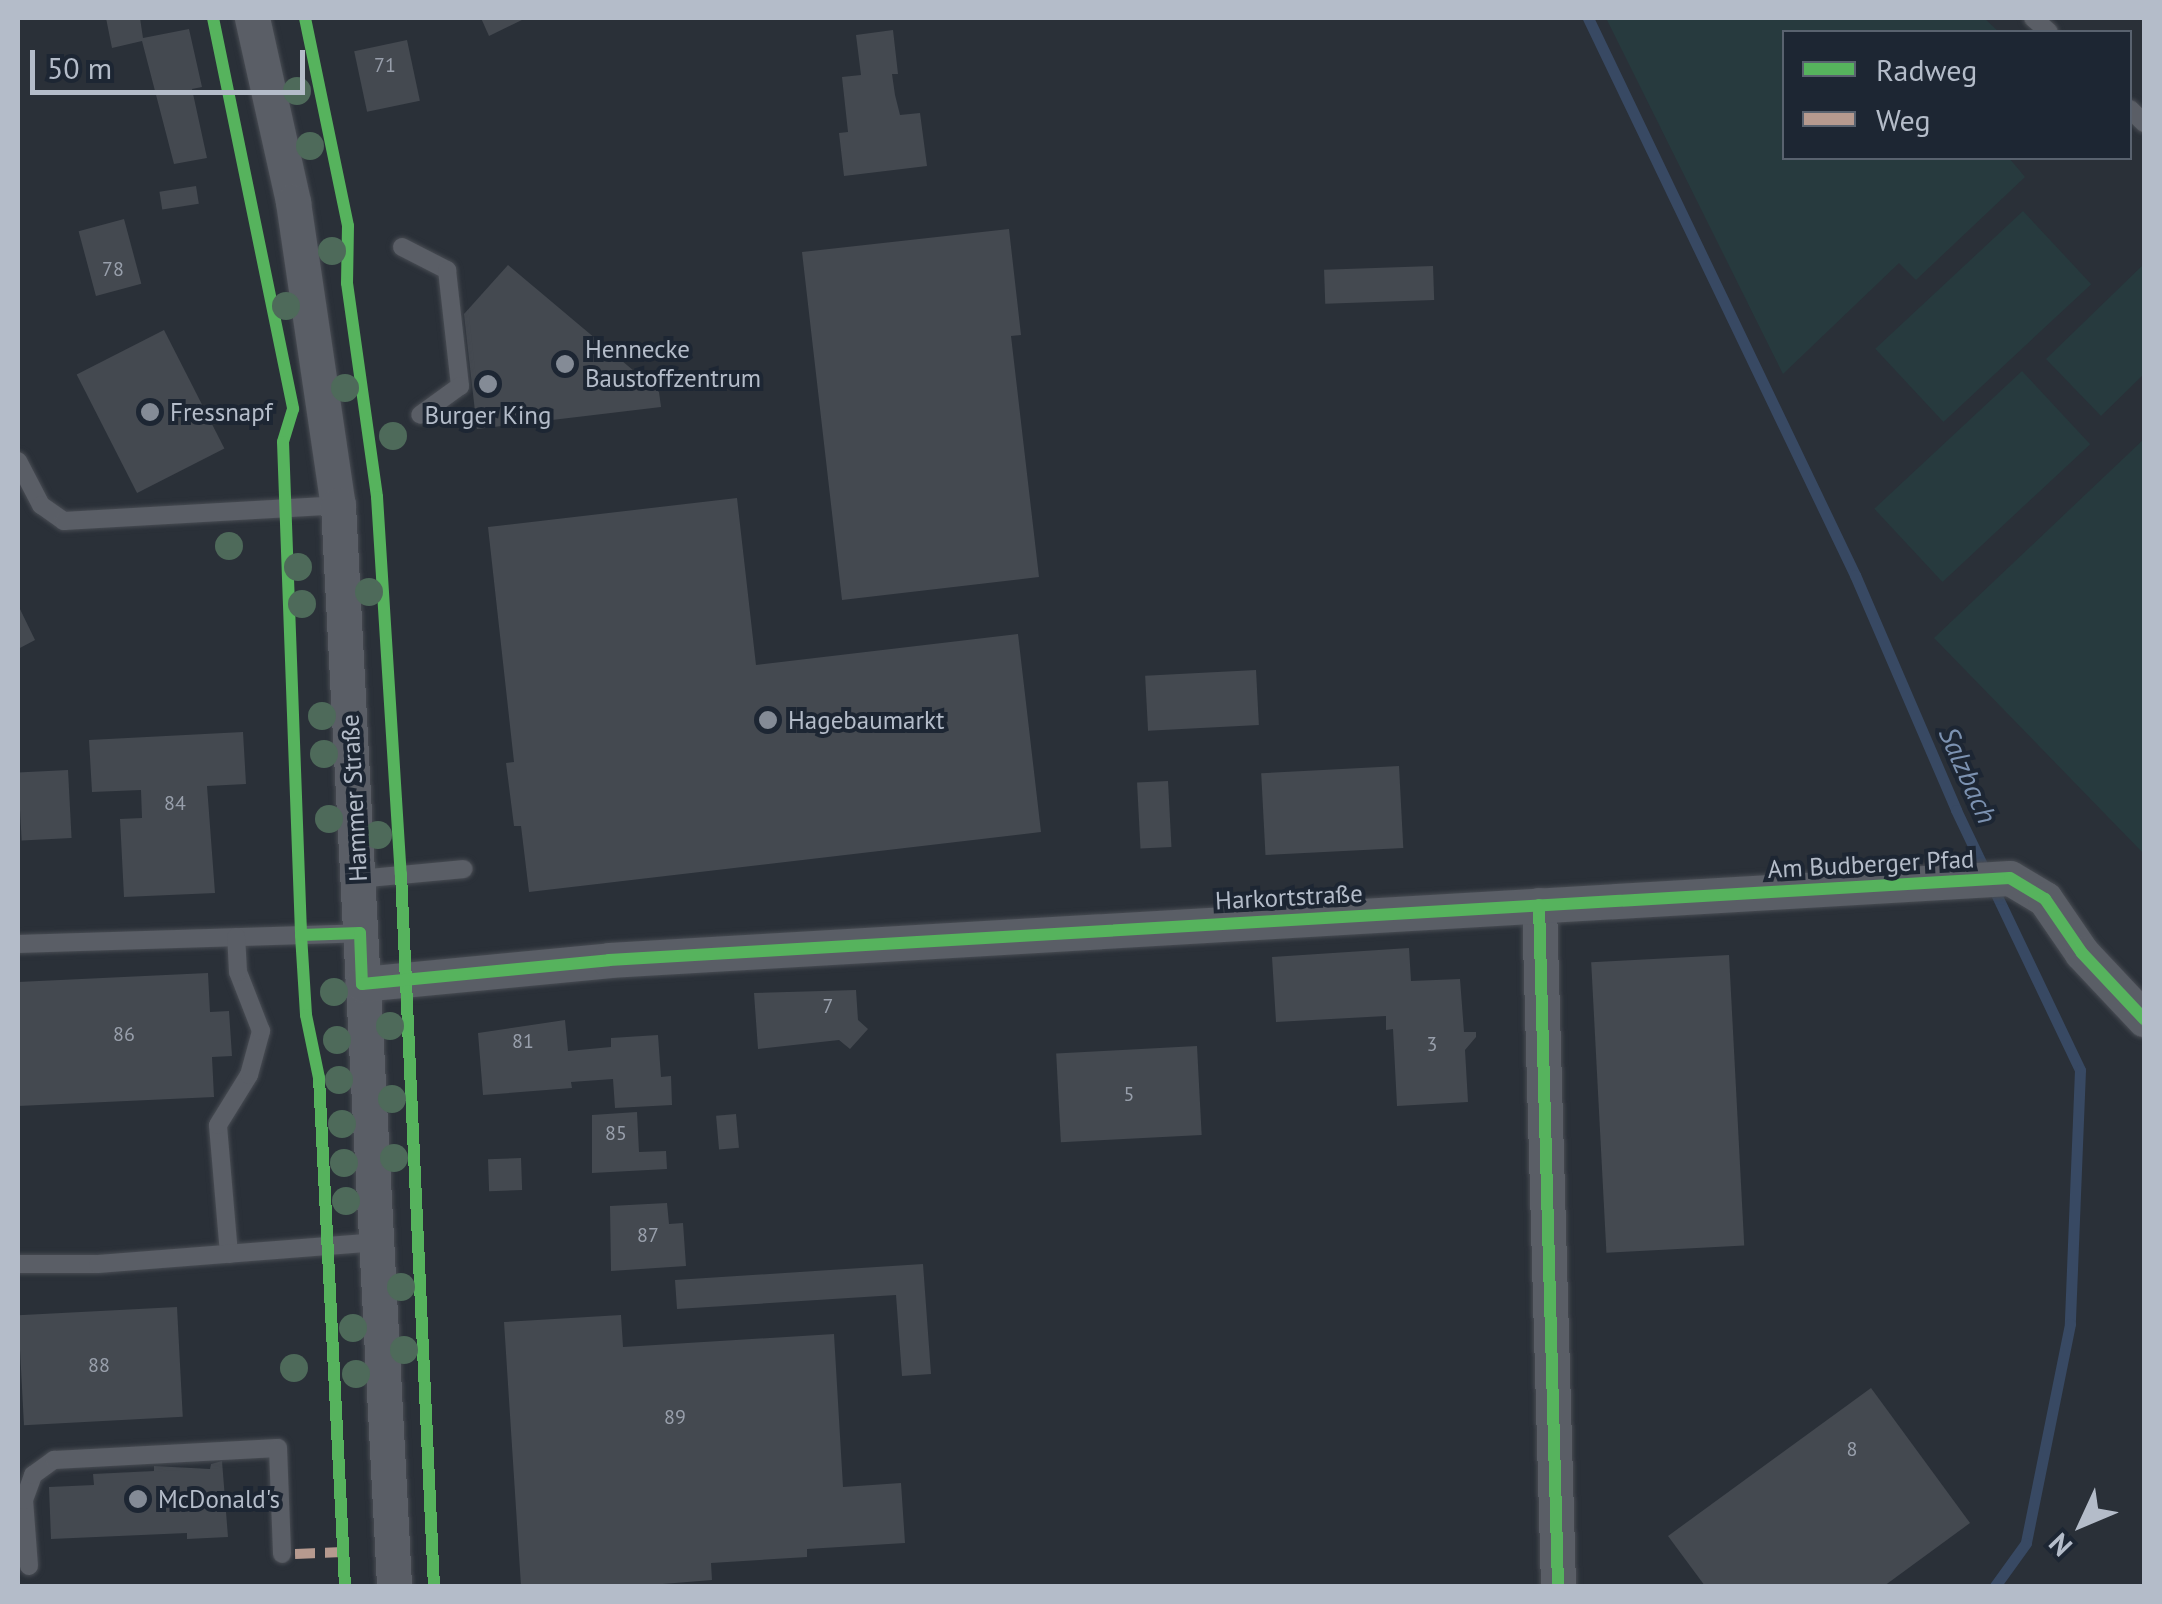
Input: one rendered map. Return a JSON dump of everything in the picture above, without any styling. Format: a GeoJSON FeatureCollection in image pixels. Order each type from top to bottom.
{"type":"FeatureCollection","features":[{"type":"Feature","properties":{"kind":"street","name":"Hammer Straße"},"geometry":{"type":"LineString","coordinates":[[252,18],[293,202],[338,505],[394,1586]]}},
{"type":"Feature","properties":{"kind":"street","name":"Am Budberger Pfad"},"geometry":{"type":"LineString","coordinates":[[1539,905],[2010,878],[2045,900],[2082,954],[2144,1019]]}},
{"type":"Feature","properties":{"kind":"street","name":"Harkortstraße"},"geometry":{"type":"LineString","coordinates":[[362,984],[609,960],[1539,905]]}},
{"type":"Feature","properties":{"kind":"street"},"geometry":{"type":"LineString","coordinates":[[1539,905],[1558,1586]]}},
{"type":"Feature","properties":{"kind":"lane"},"geometry":{"type":"LineString","coordinates":[[402,246],[446,270],[460,386],[420,414]]}},
{"type":"Feature","properties":{"kind":"lane"},"geometry":{"type":"LineString","coordinates":[[19,467],[40,504],[64,521],[338,505]]}},
{"type":"Feature","properties":{"kind":"lane"},"geometry":{"type":"LineString","coordinates":[[358,879],[464,869]]}},
{"type":"Feature","properties":{"kind":"lane"},"geometry":{"type":"LineString","coordinates":[[18,944],[360,933]]}},
{"type":"Feature","properties":{"kind":"lane"},"geometry":{"type":"LineString","coordinates":[[229,1254],[218,1125],[248,1076],[261,1031],[238,972],[236,937]]}},
{"type":"Feature","properties":{"kind":"lane"},"geometry":{"type":"LineString","coordinates":[[18,1264],[98,1264],[375,1242]]}},
{"type":"Feature","properties":{"kind":"lane"},"geometry":{"type":"LineString","coordinates":[[29,1566],[24,1500],[33,1474],[54,1460],[278,1448],[282,1554]]}},
{"type":"Feature","properties":{"kind":"green space"},"geometry":{"type":"Polygon","coordinates":[[[1606,18],[1984,18],[1997,30],[1782,30],[1782,160],[2011,160],[2025,177],[1916,280],[1899,263],[1783,374],[1606,18]]]}},
{"type":"Feature","properties":{"kind":"green space"},"geometry":{"type":"Polygon","coordinates":[[[2023,211],[2091,284],[1943,422],[1875,349],[2023,211]]]}},
{"type":"Feature","properties":{"kind":"green space"},"geometry":{"type":"Polygon","coordinates":[[[2144,264],[2144,374],[2101,416],[2046,359],[2144,264]]]}},
{"type":"Feature","properties":{"kind":"green space"},"geometry":{"type":"Polygon","coordinates":[[[2022,371],[2090,444],[1942,582],[1874,509],[2022,371]]]}},
{"type":"Feature","properties":{"kind":"green space"},"geometry":{"type":"Polygon","coordinates":[[[2144,439],[2144,854],[1934,638],[2144,439]]]}},
{"type":"Feature","properties":{"kind":"building"},"geometry":{"type":"Polygon","coordinates":[[[106,18],[140,18],[143,38],[189,29],[202,87],[192,89],[207,158],[174,164],[142,41],[112,48],[106,18]]]}},
{"type":"Feature","properties":{"kind":"building"},"geometry":{"type":"Polygon","coordinates":[[[481,18],[526,18],[489,36],[481,18]]]}},
{"type":"Feature","properties":{"kind":"building"},"geometry":{"type":"Polygon","coordinates":[[[893,30],[898,74],[892,74],[900,115],[920,113],[927,166],[844,176],[839,133],[848,132],[842,77],[861,75],[856,35],[893,30]]]}},
{"type":"Feature","properties":{"kind":"building"},"geometry":{"type":"Polygon","coordinates":[[[407,40],[420,101],[367,112],[354,51],[407,40]]]}},
{"type":"Feature","properties":{"kind":"building"},"geometry":{"type":"Polygon","coordinates":[[[196,186],[199,204],[162,210],[159,192],[196,186]]]}},
{"type":"Feature","properties":{"kind":"building"},"geometry":{"type":"Polygon","coordinates":[[[124,219],[141,284],[96,296],[79,231],[124,219]]]}},
{"type":"Feature","properties":{"kind":"building"},"geometry":{"type":"Polygon","coordinates":[[[1009,229],[1021,335],[1011,336],[1039,577],[842,600],[802,252],[1009,229]]]}},
{"type":"Feature","properties":{"kind":"building","name":"Hennecke Baustoffzentrum"},"geometry":{"type":"Polygon","coordinates":[[[508,265],[659,392],[661,407],[477,429],[464,314],[508,265]]]}},
{"type":"Feature","properties":{"kind":"building"},"geometry":{"type":"Polygon","coordinates":[[[1433,266],[1434,300],[1325,304],[1324,270],[1433,266]]]}},
{"type":"Feature","properties":{"kind":"building","name":"Fressnapf"},"geometry":{"type":"Polygon","coordinates":[[[164,330],[224,449],[137,493],[77,374],[164,330]]]}},
{"type":"Feature","properties":{"kind":"building","name":"Hagebaumarkt"},"geometry":{"type":"Polygon","coordinates":[[[737,498],[756,665],[1018,634],[1041,832],[529,892],[521,826],[514,826],[506,763],[514,762],[488,527],[737,498]]]}},
{"type":"Feature","properties":{"kind":"building"},"geometry":{"type":"Polygon","coordinates":[[[18,605],[35,640],[18,649],[18,605]]]}},
{"type":"Feature","properties":{"kind":"building"},"geometry":{"type":"Polygon","coordinates":[[[1256,670],[1259,725],[1148,731],[1145,676],[1256,670]]]}},
{"type":"Feature","properties":{"kind":"building"},"geometry":{"type":"Polygon","coordinates":[[[243,732],[246,784],[207,786],[215,893],[124,897],[120,819],[142,818],[141,790],[92,792],[89,740],[243,732]]]}},
{"type":"Feature","properties":{"kind":"building"},"geometry":{"type":"Polygon","coordinates":[[[1399,766],[1403,848],[1265,855],[1261,773],[1399,766]]]}},
{"type":"Feature","properties":{"kind":"building"},"geometry":{"type":"Polygon","coordinates":[[[68,770],[72,838],[22,841],[18,773],[68,770]]]}},
{"type":"Feature","properties":{"kind":"building"},"geometry":{"type":"Polygon","coordinates":[[[1168,781],[1171,847],[1140,849],[1137,783],[1168,781]]]}},
{"type":"Feature","properties":{"kind":"building"},"geometry":{"type":"Polygon","coordinates":[[[1409,948],[1411,981],[1460,979],[1464,1032],[1476,1032],[1465,1050],[1468,1102],[1397,1106],[1393,1029],[1386,1030],[1386,1016],[1276,1022],[1272,957],[1409,948]]]}},
{"type":"Feature","properties":{"kind":"building"},"geometry":{"type":"Polygon","coordinates":[[[1729,955],[1744,1246],[1606,1253],[1591,962],[1729,955]]]}},
{"type":"Feature","properties":{"kind":"building"},"geometry":{"type":"Polygon","coordinates":[[[208,973],[210,1012],[229,1011],[232,1056],[212,1057],[214,1097],[18,1106],[18,982],[208,973]]]}},
{"type":"Feature","properties":{"kind":"building"},"geometry":{"type":"Polygon","coordinates":[[[856,990],[858,1020],[868,1029],[850,1049],[839,1040],[758,1049],[754,993],[856,990]]]}},
{"type":"Feature","properties":{"kind":"building"},"geometry":{"type":"Polygon","coordinates":[[[565,1020],[568,1051],[611,1047],[611,1038],[658,1035],[661,1077],[671,1076],[672,1105],[615,1108],[613,1079],[571,1082],[572,1088],[483,1095],[478,1033],[565,1020]]]}},
{"type":"Feature","properties":{"kind":"building"},"geometry":{"type":"Polygon","coordinates":[[[1197,1046],[1202,1135],[1061,1142],[1056,1053],[1197,1046]]]}},
{"type":"Feature","properties":{"kind":"building"},"geometry":{"type":"Polygon","coordinates":[[[637,1112],[639,1152],[666,1151],[667,1169],[592,1173],[592,1115],[637,1112]]]}},
{"type":"Feature","properties":{"kind":"building"},"geometry":{"type":"Polygon","coordinates":[[[736,1114],[739,1148],[719,1150],[716,1116],[736,1114]]]}},
{"type":"Feature","properties":{"kind":"building"},"geometry":{"type":"Polygon","coordinates":[[[521,1158],[522,1190],[489,1191],[488,1159],[521,1158]]]}},
{"type":"Feature","properties":{"kind":"building"},"geometry":{"type":"Polygon","coordinates":[[[667,1203],[669,1224],[683,1223],[686,1266],[611,1271],[610,1206],[667,1203]]]}},
{"type":"Feature","properties":{"kind":"building"},"geometry":{"type":"Polygon","coordinates":[[[923,1264],[931,1374],[902,1376],[896,1295],[677,1309],[675,1280],[923,1264]]]}},
{"type":"Feature","properties":{"kind":"building"},"geometry":{"type":"Polygon","coordinates":[[[177,1307],[183,1417],[24,1425],[18,1315],[177,1307]]]}},
{"type":"Feature","properties":{"kind":"building"},"geometry":{"type":"Polygon","coordinates":[[[621,1315],[623,1347],[834,1334],[843,1487],[901,1483],[905,1543],[807,1549],[807,1557],[711,1563],[712,1580],[638,1586],[521,1586],[504,1322],[621,1315]]]}},
{"type":"Feature","properties":{"kind":"building"},"geometry":{"type":"Polygon","coordinates":[[[1871,1388],[1970,1523],[1884,1586],[1705,1586],[1668,1536],[1871,1388]]]}},
{"type":"Feature","properties":{"kind":"building","name":"McDonald's"},"geometry":{"type":"Polygon","coordinates":[[[222,1461],[228,1537],[187,1539],[187,1533],[51,1539],[49,1487],[94,1485],[93,1474],[154,1471],[154,1466],[210,1469],[211,1464],[222,1461]]]}},
{"type":"Feature","properties":{"kind":"waterway","name":"Salzbach"},"geometry":{"type":"LineString","coordinates":[[1588,18],[1855,575],[1956,810],[2080,1070],[2070,1324],[2026,1543],[1995,1586]]}},
{"type":"Feature","properties":{"kind":"marked path"},"geometry":{"type":"LineString","coordinates":[[295,1554],[343,1552]]}},
{"type":"Feature","properties":{"kind":"cycle path"},"geometry":{"type":"LineString","coordinates":[[213,18],[293,409],[283,442],[301,935],[306,1015],[319,1078],[345,1586]]}},
{"type":"Feature","properties":{"kind":"cycle path"},"geometry":{"type":"LineString","coordinates":[[305,18],[348,226],[347,283],[377,497],[401,874],[434,1586]]}},
{"type":"Feature","properties":{"kind":"cycle path"},"geometry":{"type":"LineString","coordinates":[[301,935],[360,933],[362,984],[609,960],[2010,878],[2045,899],[2082,953],[2144,1019]]}},
{"type":"Feature","properties":{"kind":"cycle path"},"geometry":{"type":"LineString","coordinates":[[1539,905],[1558,1586]]}},
{"type":"Feature","properties":{"kind":"place","name":"Hennecke Baustoffzentrum"},"geometry":{"type":"Point","coordinates":[565,364]}},
{"type":"Feature","properties":{"kind":"place","name":"Burger King"},"geometry":{"type":"Point","coordinates":[488,384]}},
{"type":"Feature","properties":{"kind":"place","name":"Fressnapf"},"geometry":{"type":"Point","coordinates":[150,412]}},
{"type":"Feature","properties":{"kind":"place","name":"Hagebaumarkt"},"geometry":{"type":"Point","coordinates":[768,720]}},
{"type":"Feature","properties":{"kind":"place","name":"McDonald's"},"geometry":{"type":"Point","coordinates":[138,1499]}}]}
